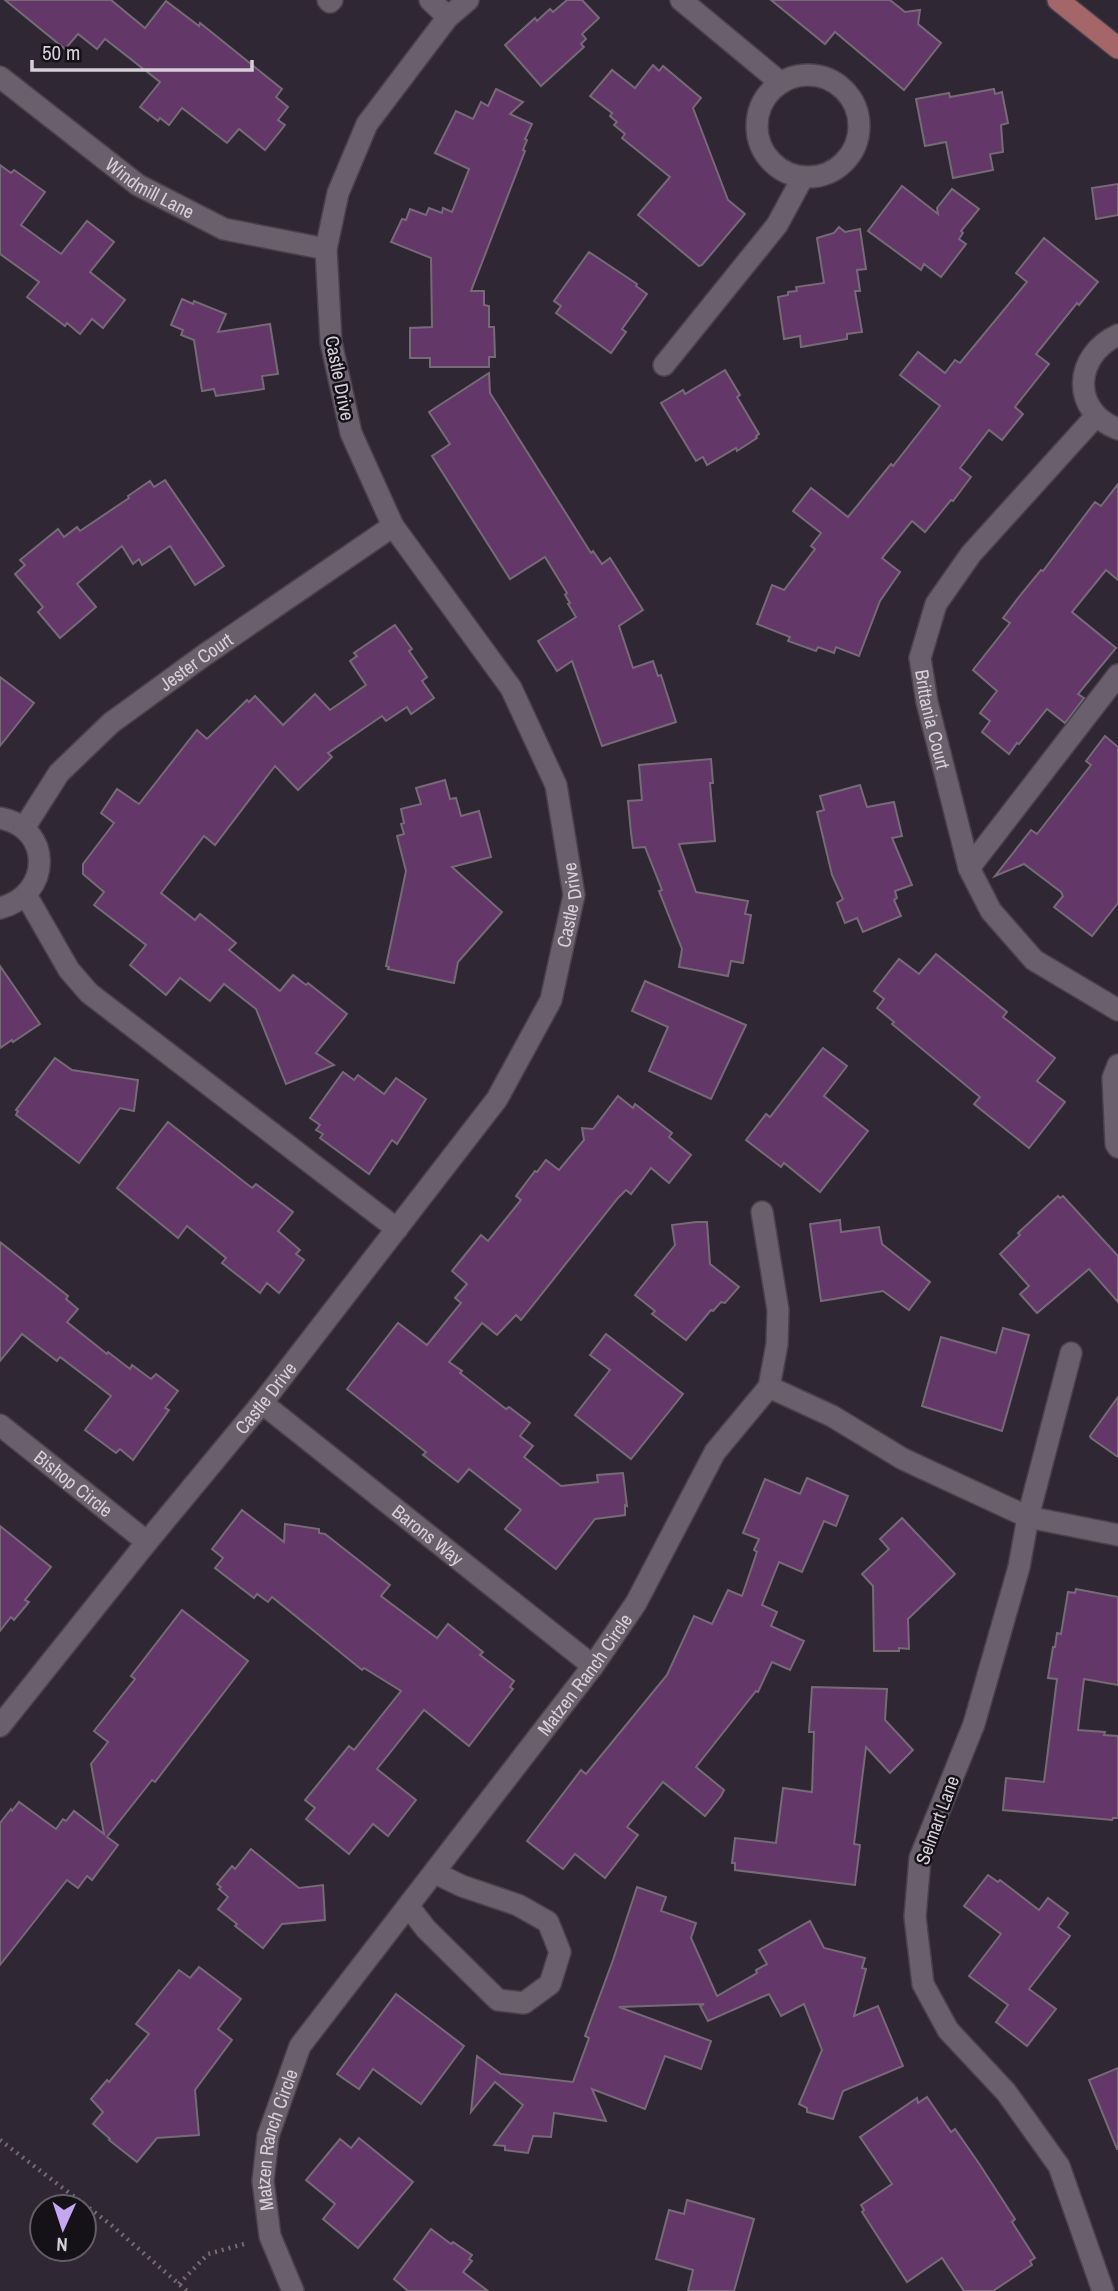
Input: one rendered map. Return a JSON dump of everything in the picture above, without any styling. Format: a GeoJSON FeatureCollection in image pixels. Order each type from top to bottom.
{"type":"FeatureCollection","features":[{"type":"Feature","properties":{"kind":"main road"},"geometry":{"type":"LineString","coordinates":[[1058,0],[1118,48]]}},
{"type":"Feature","properties":{"kind":"street"},"geometry":{"type":"LineString","coordinates":[[430,0],[448,17]]}},
{"type":"Feature","properties":{"kind":"street","name":"Castle Drive"},"geometry":{"type":"LineString","coordinates":[[0,1727],[262,1403],[497,1099],[551,1000],[574,895],[556,785],[511,688],[393,526],[351,433],[331,342],[326,249],[338,193],[367,124],[448,17],[468,0]]}},
{"type":"Feature","properties":{"kind":"street"},"geometry":{"type":"LineString","coordinates":[[681,0],[780,83]]}},
{"type":"Feature","properties":{"kind":"street"},"geometry":{"type":"LineString","coordinates":[[810,75],[836,83],[849,95],[856,108],[859,132],[855,149],[831,172],[814,177],[786,173],[764,153],[759,141],[758,113],[766,97],[780,83],[797,76],[810,75]]}},
{"type":"Feature","properties":{"kind":"street","name":"Windmill Lane"},"geometry":{"type":"LineString","coordinates":[[0,77],[138,185],[224,229],[326,249]]}},
{"type":"Feature","properties":{"kind":"street"},"geometry":{"type":"LineString","coordinates":[[664,365],[777,225],[803,177]]}},
{"type":"Feature","properties":{"kind":"street"},"geometry":{"type":"LineString","coordinates":[[1118,335],[1105,341],[1093,353],[1085,368],[1083,385],[1087,401],[1096,416],[1118,429]]}},
{"type":"Feature","properties":{"kind":"street","name":"Brittania Court"},"geometry":{"type":"LineString","coordinates":[[1096,416],[971,554],[936,604],[920,658],[927,702],[969,869],[991,911],[1034,960],[1118,1010]]}},
{"type":"Feature","properties":{"kind":"street","name":"Jester Court"},"geometry":{"type":"LineString","coordinates":[[24,828],[60,773],[111,723],[203,656],[393,526]]}},
{"type":"Feature","properties":{"kind":"street"},"geometry":{"type":"LineString","coordinates":[[969,869],[1118,675]]}},
{"type":"Feature","properties":{"kind":"street"},"geometry":{"type":"LineString","coordinates":[[0,818],[24,828],[34,841],[39,855],[39,871],[34,886],[13,904],[0,908]]}},
{"type":"Feature","properties":{"kind":"street"},"geometry":{"type":"LineString","coordinates":[[26,895],[69,970],[89,993],[397,1229]]}},
{"type":"Feature","properties":{"kind":"street"},"geometry":{"type":"LineString","coordinates":[[1118,1065],[1113,1078],[1118,1147]]}},
{"type":"Feature","properties":{"kind":"street"},"geometry":{"type":"LineString","coordinates":[[762,1212],[778,1310],[777,1344],[769,1387],[832,1416],[903,1460],[1028,1517],[1118,1535]]}},
{"type":"Feature","properties":{"kind":"street","name":"Selmart Lane"},"geometry":{"type":"LineString","coordinates":[[1071,1353],[1028,1517],[1019,1567],[974,1724],[919,1858],[915,1917],[923,1984],[948,2030],[1006,2092],[1059,2166],[1103,2291]]}},
{"type":"Feature","properties":{"kind":"street","name":"Matzen Ranch Circle"},"geometry":{"type":"LineString","coordinates":[[293,2291],[270,2236],[263,2181],[268,2136],[300,2046],[593,1666],[636,1603],[715,1451],[769,1387]]}},
{"type":"Feature","properties":{"kind":"street","name":"Barons Way"},"geometry":{"type":"LineString","coordinates":[[262,1403],[593,1666]]}},
{"type":"Feature","properties":{"kind":"street","name":"Bishop Circle"},"geometry":{"type":"LineString","coordinates":[[0,1425],[147,1542]]}},
{"type":"Feature","properties":{"kind":"street"},"geometry":{"type":"LineString","coordinates":[[409,1907],[426,1929],[498,2000],[524,2003],[550,1984],[560,1952],[548,1922],[518,1905],[462,1886],[435,1873]]}},
{"type":"Feature","properties":{"kind":"path"},"geometry":{"type":"LineString","coordinates":[[0,2140],[110,2224],[187,2291]]}},
{"type":"Feature","properties":{"kind":"path"},"geometry":{"type":"LineString","coordinates":[[178,2284],[208,2254],[244,2244]]}},
{"type":"Feature","properties":{"kind":"building"},"geometry":{"type":"Polygon","coordinates":[[[5,0],[111,0],[145,28],[166,1],[199,26],[200,23],[282,89],[276,97],[288,107],[278,120],[285,125],[265,150],[239,129],[227,143],[182,108],[169,125],[160,118],[158,121],[140,107],[160,82],[105,39],[97,49],[78,34],[65,49],[5,0]]]}},
{"type":"Feature","properties":{"kind":"building"},"geometry":{"type":"Polygon","coordinates":[[[567,0],[582,0],[599,18],[582,34],[586,39],[581,44],[584,47],[541,86],[505,45],[535,18],[537,21],[550,9],[553,12],[567,0]]]}},
{"type":"Feature","properties":{"kind":"building"},"geometry":{"type":"Polygon","coordinates":[[[771,0],[890,0],[905,12],[920,10],[918,24],[941,43],[904,90],[835,32],[825,44],[771,0]]]}},
{"type":"Feature","properties":{"kind":"building"},"geometry":{"type":"Polygon","coordinates":[[[653,65],[659,71],[663,66],[701,98],[693,108],[728,200],[745,214],[699,266],[638,215],[670,177],[622,138],[625,134],[614,125],[617,122],[610,116],[612,113],[590,96],[612,70],[635,88],[653,65]]]}},
{"type":"Feature","properties":{"kind":"building"},"geometry":{"type":"Polygon","coordinates":[[[496,89],[523,102],[510,114],[532,124],[525,139],[525,151],[471,291],[484,291],[484,305],[489,306],[489,327],[494,327],[495,357],[489,357],[489,367],[430,367],[430,358],[410,358],[410,328],[432,327],[431,258],[391,242],[410,209],[426,215],[429,208],[442,213],[443,208],[452,212],[469,169],[435,153],[456,111],[473,119],[481,102],[488,106],[496,89]]]}},
{"type":"Feature","properties":{"kind":"building"},"geometry":{"type":"Polygon","coordinates":[[[994,89],[995,94],[1002,92],[1008,123],[1001,125],[1003,152],[990,154],[993,170],[953,178],[946,142],[925,146],[916,99],[949,93],[950,97],[994,89]]]}},
{"type":"Feature","properties":{"kind":"building"},"geometry":{"type":"Polygon","coordinates":[[[0,165],[11,173],[14,170],[45,192],[21,225],[61,254],[87,221],[114,242],[90,272],[125,300],[103,328],[92,319],[80,334],[27,297],[39,282],[0,254],[0,165]]]}},
{"type":"Feature","properties":{"kind":"building"},"geometry":{"type":"Polygon","coordinates":[[[1118,184],[1118,215],[1096,219],[1092,188],[1118,184]]]}},
{"type":"Feature","properties":{"kind":"building"},"geometry":{"type":"Polygon","coordinates":[[[902,186],[938,214],[937,208],[952,189],[979,209],[961,231],[963,233],[959,239],[966,244],[941,277],[924,264],[921,270],[868,231],[902,186]]]}},
{"type":"Feature","properties":{"kind":"building"},"geometry":{"type":"Polygon","coordinates":[[[839,227],[845,232],[860,229],[866,269],[857,270],[860,291],[855,291],[862,332],[847,334],[847,339],[801,347],[800,336],[784,339],[778,297],[797,291],[796,287],[824,283],[817,238],[834,233],[839,227]]]}},
{"type":"Feature","properties":{"kind":"building"},"geometry":{"type":"Polygon","coordinates":[[[1044,238],[1098,282],[1079,305],[1077,303],[1036,354],[1049,364],[1015,407],[1023,414],[1002,440],[989,430],[960,468],[971,477],[953,501],[951,500],[925,532],[912,521],[882,558],[900,572],[880,601],[859,656],[836,647],[834,653],[818,647],[816,651],[788,641],[790,637],[757,624],[772,585],[784,590],[815,549],[811,546],[821,533],[793,511],[811,488],[848,517],[891,464],[893,466],[940,406],[900,375],[918,352],[945,373],[955,360],[960,363],[1027,282],[1016,273],[1044,238]]]}},
{"type":"Feature","properties":{"kind":"building"},"geometry":{"type":"Polygon","coordinates":[[[589,252],[637,284],[636,286],[647,294],[622,329],[626,332],[611,353],[556,313],[561,306],[554,301],[589,252]]]}},
{"type":"Feature","properties":{"kind":"building"},"geometry":{"type":"Polygon","coordinates":[[[182,299],[226,314],[218,332],[270,324],[278,374],[262,376],[264,389],[216,396],[214,389],[202,391],[194,340],[181,335],[183,330],[171,325],[182,299]]]}},
{"type":"Feature","properties":{"kind":"building"},"geometry":{"type":"Polygon","coordinates":[[[725,370],[759,434],[737,451],[736,448],[707,465],[703,457],[696,461],[661,403],[683,390],[685,394],[725,370]]]}},
{"type":"Feature","properties":{"kind":"building"},"geometry":{"type":"Polygon","coordinates":[[[489,373],[490,393],[591,553],[593,551],[602,564],[610,558],[643,610],[619,626],[633,668],[653,661],[658,676],[661,675],[676,722],[602,746],[572,661],[557,671],[538,641],[576,617],[568,604],[570,603],[565,595],[567,593],[545,557],[510,579],[432,456],[450,444],[429,412],[489,373]]]}},
{"type":"Feature","properties":{"kind":"building"},"geometry":{"type":"Polygon","coordinates":[[[165,480],[224,566],[195,585],[170,546],[142,565],[139,559],[133,564],[122,546],[77,584],[96,607],[60,638],[38,612],[43,607],[15,574],[25,565],[20,560],[58,529],[64,537],[77,527],[80,531],[150,481],[154,487],[165,480]]]}},
{"type":"Feature","properties":{"kind":"building"},"geometry":{"type":"Polygon","coordinates":[[[1118,484],[1118,580],[1106,570],[1072,612],[1116,648],[1078,694],[1084,698],[1065,723],[1047,709],[1009,754],[982,732],[990,721],[980,713],[997,691],[973,670],[1010,623],[1003,618],[1022,593],[1041,570],[1043,571],[1095,502],[1101,506],[1118,484]]]}},
{"type":"Feature","properties":{"kind":"building"},"geometry":{"type":"Polygon","coordinates":[[[395,625],[427,677],[422,681],[434,698],[411,714],[407,707],[386,721],[382,716],[328,753],[332,757],[298,790],[275,766],[215,845],[204,836],[161,893],[195,920],[200,914],[236,943],[229,950],[280,991],[293,975],[306,985],[308,983],[347,1014],[316,1053],[334,1065],[286,1084],[256,1009],[224,984],[210,1001],[180,978],[166,995],[130,965],[146,945],[94,905],[104,892],[83,874],[83,864],[114,823],[101,813],[117,789],[139,804],[197,730],[207,739],[247,700],[249,702],[255,696],[283,725],[315,694],[330,710],[366,685],[350,661],[357,656],[354,653],[395,625]]]}},
{"type":"Feature","properties":{"kind":"building"},"geometry":{"type":"Polygon","coordinates":[[[0,677],[34,703],[0,746],[0,677]]]}},
{"type":"Feature","properties":{"kind":"building"},"geometry":{"type":"Polygon","coordinates":[[[1105,736],[1118,747],[1118,903],[1092,936],[1054,907],[1063,896],[1061,892],[1024,864],[995,876],[1031,830],[1037,834],[1091,765],[1086,761],[1105,736]]]}},
{"type":"Feature","properties":{"kind":"building"},"geometry":{"type":"Polygon","coordinates":[[[711,759],[713,783],[710,783],[715,841],[679,844],[696,892],[748,901],[745,914],[751,915],[743,963],[731,961],[728,976],[679,967],[682,949],[659,891],[662,890],[645,847],[633,848],[628,801],[642,800],[639,765],[711,759]]]}},
{"type":"Feature","properties":{"kind":"building"},"geometry":{"type":"Polygon","coordinates":[[[445,780],[450,799],[456,798],[461,816],[479,811],[491,857],[452,867],[502,912],[458,962],[454,983],[388,969],[386,966],[406,871],[397,836],[404,834],[401,809],[421,804],[416,788],[445,780]]]}},
{"type":"Feature","properties":{"kind":"building"},"geometry":{"type":"Polygon","coordinates":[[[860,785],[867,807],[894,802],[902,836],[892,838],[912,885],[895,891],[897,898],[894,900],[901,916],[863,932],[857,918],[845,923],[837,903],[843,899],[832,875],[817,812],[824,810],[820,796],[860,785]]]}},
{"type":"Feature","properties":{"kind":"building"},"geometry":{"type":"Polygon","coordinates":[[[936,954],[1007,1012],[1003,1017],[1055,1058],[1037,1081],[1065,1102],[1029,1148],[974,1104],[980,1097],[892,1024],[894,1022],[877,1008],[884,999],[874,991],[899,959],[919,974],[936,954]]]}},
{"type":"Feature","properties":{"kind":"building"},"geometry":{"type":"Polygon","coordinates":[[[0,966],[40,1024],[0,1048],[0,966]]]}},
{"type":"Feature","properties":{"kind":"building"},"geometry":{"type":"Polygon","coordinates":[[[645,981],[746,1025],[711,1099],[649,1071],[668,1027],[632,1011],[645,981]]]}},
{"type":"Feature","properties":{"kind":"building"},"geometry":{"type":"Polygon","coordinates":[[[823,1048],[847,1066],[824,1096],[868,1131],[820,1192],[784,1163],[781,1167],[746,1140],[766,1114],[770,1117],[823,1048]]]}},
{"type":"Feature","properties":{"kind":"building"},"geometry":{"type":"Polygon","coordinates":[[[55,1058],[72,1070],[138,1080],[134,1111],[120,1108],[79,1163],[16,1115],[16,1110],[55,1058]]]}},
{"type":"Feature","properties":{"kind":"building"},"geometry":{"type":"Polygon","coordinates":[[[343,1072],[354,1080],[358,1075],[384,1094],[396,1078],[426,1099],[397,1144],[392,1140],[369,1174],[320,1138],[323,1134],[316,1130],[320,1125],[310,1118],[343,1072]]]}},
{"type":"Feature","properties":{"kind":"building"},"geometry":{"type":"Polygon","coordinates":[[[618,1096],[633,1108],[635,1104],[672,1133],[669,1137],[691,1155],[669,1183],[651,1168],[631,1194],[626,1190],[618,1198],[521,1320],[516,1315],[497,1335],[482,1323],[449,1362],[506,1409],[509,1407],[530,1423],[520,1436],[533,1446],[524,1457],[561,1486],[598,1482],[597,1475],[623,1473],[627,1506],[625,1505],[625,1515],[595,1519],[556,1569],[505,1529],[521,1510],[469,1469],[458,1482],[423,1455],[426,1452],[347,1389],[398,1323],[427,1345],[461,1303],[455,1298],[467,1284],[452,1271],[481,1235],[488,1241],[521,1200],[516,1196],[535,1171],[537,1172],[546,1160],[559,1170],[584,1140],[582,1128],[593,1129],[618,1096]]]}},
{"type":"Feature","properties":{"kind":"building"},"geometry":{"type":"Polygon","coordinates":[[[168,1122],[252,1188],[256,1184],[293,1212],[278,1231],[300,1250],[296,1254],[304,1260],[279,1293],[267,1283],[260,1293],[222,1263],[226,1258],[187,1226],[178,1238],[117,1188],[168,1122]]]}},
{"type":"Feature","properties":{"kind":"building"},"geometry":{"type":"Polygon","coordinates":[[[1058,1196],[1063,1196],[1118,1256],[1118,1302],[1089,1269],[1037,1313],[1020,1294],[1029,1286],[1000,1254],[1020,1235],[1018,1233],[1058,1196]]]}},
{"type":"Feature","properties":{"kind":"building"},"geometry":{"type":"Polygon","coordinates":[[[840,1220],[841,1232],[879,1227],[882,1244],[930,1282],[909,1310],[883,1291],[821,1301],[810,1224],[840,1220]]]}},
{"type":"Feature","properties":{"kind":"building"},"geometry":{"type":"Polygon","coordinates":[[[707,1222],[710,1264],[739,1287],[725,1303],[721,1302],[711,1310],[686,1340],[652,1314],[655,1311],[635,1295],[675,1245],[672,1225],[707,1222]]]}},
{"type":"Feature","properties":{"kind":"building"},"geometry":{"type":"Polygon","coordinates":[[[0,1242],[68,1296],[66,1299],[78,1309],[67,1322],[130,1369],[132,1365],[151,1379],[156,1374],[178,1391],[165,1408],[169,1410],[133,1460],[120,1449],[116,1453],[85,1430],[111,1396],[60,1357],[57,1361],[22,1334],[0,1361],[0,1242]]]}},
{"type":"Feature","properties":{"kind":"building"},"geometry":{"type":"Polygon","coordinates":[[[1003,1328],[1029,1335],[1002,1431],[922,1406],[941,1337],[996,1353],[1003,1328]]]}},
{"type":"Feature","properties":{"kind":"building"},"geometry":{"type":"Polygon","coordinates":[[[606,1334],[683,1394],[631,1459],[575,1415],[610,1370],[590,1355],[606,1334]]]}},
{"type":"Feature","properties":{"kind":"building"},"geometry":{"type":"Polygon","coordinates":[[[1118,1397],[1118,1457],[1090,1436],[1118,1397]]]}},
{"type":"Feature","properties":{"kind":"building"},"geometry":{"type":"Polygon","coordinates":[[[807,1478],[848,1496],[836,1526],[824,1521],[802,1572],[779,1562],[762,1605],[777,1612],[771,1626],[804,1641],[790,1670],[772,1662],[758,1692],[756,1691],[696,1767],[724,1790],[721,1796],[705,1816],[663,1782],[627,1827],[638,1835],[605,1878],[575,1854],[563,1869],[527,1841],[581,1770],[586,1774],[667,1675],[694,1616],[712,1624],[728,1590],[742,1596],[759,1539],[743,1533],[765,1479],[800,1494],[807,1478]]]}},
{"type":"Feature","properties":{"kind":"building"},"geometry":{"type":"Polygon","coordinates":[[[242,1510],[284,1542],[285,1524],[319,1529],[319,1533],[325,1534],[390,1585],[381,1596],[437,1638],[448,1624],[483,1652],[480,1655],[514,1681],[510,1687],[513,1689],[469,1746],[424,1710],[377,1769],[416,1800],[388,1836],[373,1824],[349,1854],[306,1819],[315,1808],[305,1800],[349,1746],[354,1750],[401,1691],[364,1668],[362,1670],[272,1597],[268,1602],[257,1594],[254,1598],[215,1568],[223,1558],[212,1549],[242,1510]]]}},
{"type":"Feature","properties":{"kind":"building"},"geometry":{"type":"Polygon","coordinates":[[[902,1518],[955,1574],[908,1619],[909,1649],[874,1651],[873,1586],[862,1574],[889,1549],[880,1539],[902,1518]]]}},
{"type":"Feature","properties":{"kind":"building"},"geometry":{"type":"Polygon","coordinates":[[[0,1526],[51,1567],[25,1600],[29,1602],[14,1620],[11,1617],[0,1631],[0,1526]]]}},
{"type":"Feature","properties":{"kind":"building"},"geometry":{"type":"Polygon","coordinates":[[[1076,1589],[1118,1597],[1118,1685],[1084,1679],[1078,1730],[1118,1736],[1118,1818],[1112,1820],[1003,1810],[1006,1778],[1044,1782],[1057,1679],[1048,1678],[1053,1647],[1057,1633],[1061,1634],[1068,1592],[1075,1593],[1076,1589]]]}},
{"type":"Feature","properties":{"kind":"building"},"geometry":{"type":"Polygon","coordinates":[[[182,1610],[248,1661],[155,1782],[152,1780],[107,1837],[118,1845],[92,1880],[87,1876],[78,1888],[67,1880],[0,1965],[0,1823],[19,1802],[56,1829],[63,1819],[66,1821],[74,1811],[104,1834],[91,1764],[108,1742],[94,1731],[135,1679],[131,1676],[182,1610]]]}},
{"type":"Feature","properties":{"kind":"building"},"geometry":{"type":"Polygon","coordinates":[[[812,1687],[887,1689],[885,1720],[913,1750],[890,1773],[866,1747],[854,1844],[860,1845],[855,1885],[735,1870],[735,1863],[732,1863],[735,1838],[776,1843],[783,1788],[812,1792],[814,1732],[809,1732],[812,1687]]]}},
{"type":"Feature","properties":{"kind":"building"},"geometry":{"type":"Polygon","coordinates":[[[251,1849],[299,1888],[323,1885],[325,1920],[282,1924],[263,1948],[235,1926],[237,1924],[218,1909],[228,1897],[217,1884],[232,1866],[235,1869],[251,1849]]]}},
{"type":"Feature","properties":{"kind":"building"},"geometry":{"type":"Polygon","coordinates":[[[988,1875],[998,1882],[1000,1880],[1039,1910],[1048,1898],[1068,1913],[1058,1927],[1070,1936],[1029,1989],[1056,2009],[1027,2046],[996,2022],[1008,2005],[969,1976],[1001,1934],[964,1906],[988,1875]]]}},
{"type":"Feature","properties":{"kind":"building"},"geometry":{"type":"Polygon","coordinates":[[[637,1887],[666,1897],[661,1911],[696,1923],[691,1938],[717,1996],[757,1973],[756,1970],[767,1964],[759,1950],[810,1921],[824,1948],[865,1958],[862,1968],[866,1969],[854,2016],[878,2006],[903,2066],[843,2091],[833,2119],[807,2112],[807,2108],[799,2104],[822,2050],[804,2004],[781,2016],[769,1994],[708,2021],[700,2006],[704,2004],[619,2007],[711,2041],[701,2069],[665,2056],[645,2109],[592,2089],[606,2121],[554,2113],[551,2137],[533,2136],[528,2153],[505,2150],[505,2146],[494,2145],[523,2105],[495,2082],[471,2112],[477,2056],[501,2074],[573,2082],[589,2038],[585,2036],[637,1887]]]}},
{"type":"Feature","properties":{"kind":"building"},"geometry":{"type":"Polygon","coordinates":[[[199,1967],[241,1999],[218,2029],[232,2040],[195,2090],[199,2135],[157,2138],[137,2162],[93,2124],[103,2112],[91,2099],[107,2080],[109,2082],[149,2034],[136,2024],[179,1970],[190,1978],[199,1967]]]}},
{"type":"Feature","properties":{"kind":"building"},"geometry":{"type":"Polygon","coordinates":[[[396,1994],[464,2046],[421,2104],[373,2069],[359,2089],[337,2074],[396,1994]]]}},
{"type":"Feature","properties":{"kind":"building"},"geometry":{"type":"Polygon","coordinates":[[[1118,2068],[1118,2149],[1117,2149],[1089,2080],[1118,2068]]]}},
{"type":"Feature","properties":{"kind":"building"},"geometry":{"type":"Polygon","coordinates":[[[927,2097],[951,2132],[955,2129],[980,2165],[1015,2219],[1012,2222],[1035,2258],[1030,2261],[1032,2265],[993,2291],[964,2291],[942,2258],[907,2282],[862,2212],[864,2210],[861,2205],[892,2184],[860,2137],[917,2098],[918,2103],[927,2097]]]}},
{"type":"Feature","properties":{"kind":"building"},"geometry":{"type":"Polygon","coordinates":[[[359,2138],[413,2182],[358,2248],[323,2219],[335,2204],[306,2180],[340,2139],[351,2148],[359,2138]]]}},
{"type":"Feature","properties":{"kind":"building"},"geometry":{"type":"Polygon","coordinates":[[[687,2200],[754,2219],[734,2291],[688,2291],[693,2270],[656,2259],[669,2210],[684,2214],[687,2200]]]}},
{"type":"Feature","properties":{"kind":"building"},"geometry":{"type":"Polygon","coordinates":[[[431,2229],[472,2255],[469,2259],[472,2261],[463,2272],[488,2291],[408,2291],[394,2279],[431,2229]]]}}]}
